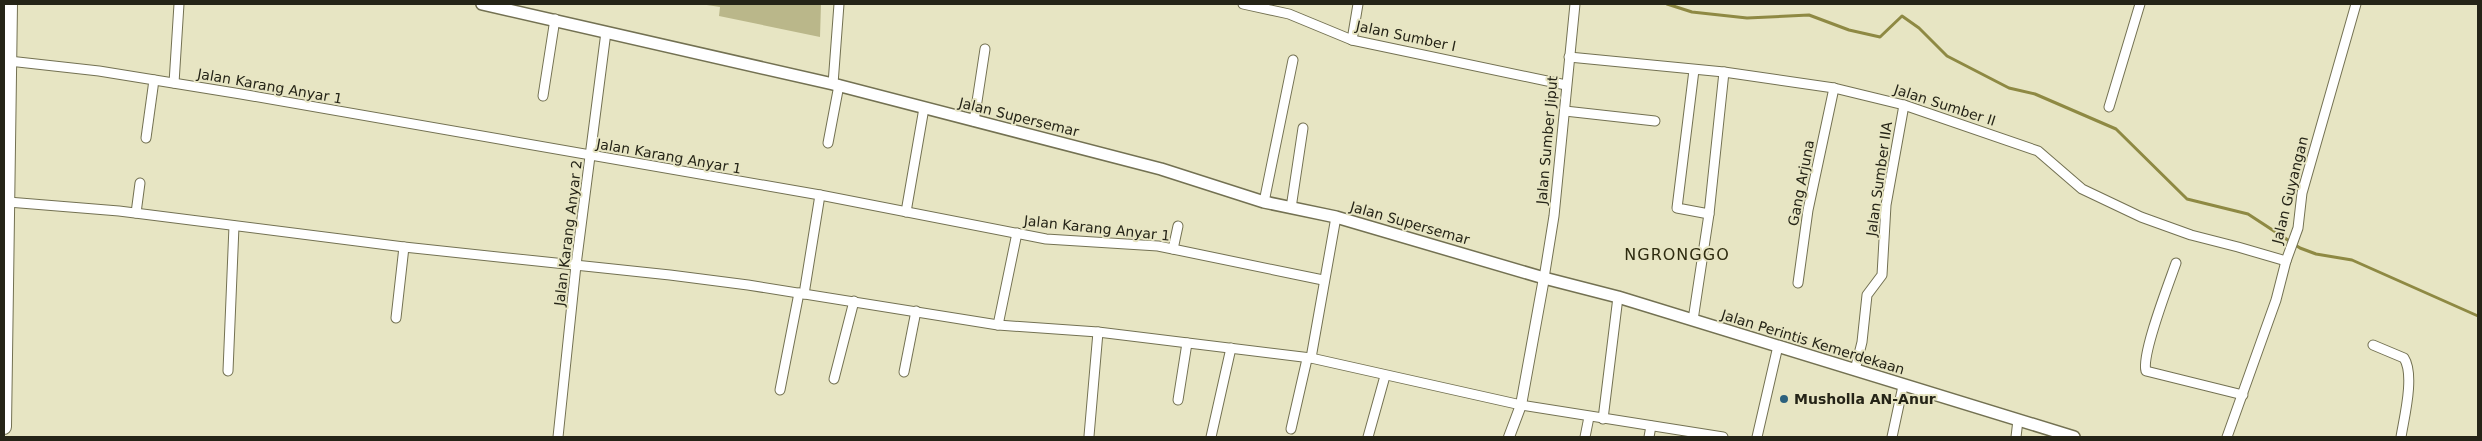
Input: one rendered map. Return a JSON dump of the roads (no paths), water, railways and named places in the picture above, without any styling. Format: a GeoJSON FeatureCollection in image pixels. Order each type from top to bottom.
{"type":"FeatureCollection","features":[{"type":"Feature","properties":{"kind":"main road"},"geometry":{"type":"LineString","coordinates":[[4,427],[6,136],[10,4]]}},
{"type":"Feature","properties":{"kind":"main road","name":"Jalan Supersemar"},"geometry":{"type":"LineString","coordinates":[[482,4],[836,84],[1161,169],[1264,202],[1336,217],[1544,278]]}},
{"type":"Feature","properties":{"kind":"main road","name":"Jalan Perintis Kemerdekaan"},"geometry":{"type":"LineString","coordinates":[[1544,278],[1618,297],[2074,437]]}},
{"type":"Feature","properties":{"kind":"street"},"geometry":{"type":"LineString","coordinates":[[174,83],[179,4]]}},
{"type":"Feature","properties":{"kind":"street"},"geometry":{"type":"LineString","coordinates":[[828,143],[836,84],[839,4]]}},
{"type":"Feature","properties":{"kind":"street","name":"Jalan Sumber I"},"geometry":{"type":"LineString","coordinates":[[1242,4],[1289,14],[1352,40],[1566,84]]}},
{"type":"Feature","properties":{"kind":"street"},"geometry":{"type":"LineString","coordinates":[[1352,40],[1358,4]]}},
{"type":"Feature","properties":{"kind":"street","name":"Jalan Sumber Jiput"},"geometry":{"type":"LineString","coordinates":[[1544,278],[1551,243],[1575,4]]}},
{"type":"Feature","properties":{"kind":"street"},"geometry":{"type":"LineString","coordinates":[[2108,107],[2140,4]]}},
{"type":"Feature","properties":{"kind":"street","name":"Jalan Guyangan"},"geometry":{"type":"LineString","coordinates":[[2227,437],[2279,293],[2286,262],[2295,236],[2302,193],[2356,4]]}},
{"type":"Feature","properties":{"kind":"street"},"geometry":{"type":"LineString","coordinates":[[543,96],[555,19]]}},
{"type":"Feature","properties":{"kind":"street","name":"Jalan Karang Anyar 2"},"geometry":{"type":"LineString","coordinates":[[558,437],[564,400],[576,265],[606,32]]}},
{"type":"Feature","properties":{"kind":"street"},"geometry":{"type":"LineString","coordinates":[[974,121],[985,49]]}},
{"type":"Feature","properties":{"kind":"street","name":"Jalan Sumber II"},"geometry":{"type":"LineString","coordinates":[[1569,57],[1724,72],[1834,88],[1904,105],[2038,151],[2082,189],[2132,213],[2191,236],[2238,246],[2286,262]]}},
{"type":"Feature","properties":{"kind":"street"},"geometry":{"type":"LineString","coordinates":[[1264,202],[1293,60]]}},
{"type":"Feature","properties":{"kind":"street","name":"Jalan Karang Anyar 1"},"geometry":{"type":"LineString","coordinates":[[9,61],[174,83],[820,195],[1046,239],[1158,246],[1323,280]]}},
{"type":"Feature","properties":{"kind":"street"},"geometry":{"type":"LineString","coordinates":[[1694,70],[1677,208],[1709,214]]}},
{"type":"Feature","properties":{"kind":"street"},"geometry":{"type":"LineString","coordinates":[[1693,320],[1709,214],[1724,72]]}},
{"type":"Feature","properties":{"kind":"street"},"geometry":{"type":"LineString","coordinates":[[146,138],[154,80]]}},
{"type":"Feature","properties":{"kind":"street","name":"Gang Arjuna"},"geometry":{"type":"LineString","coordinates":[[1798,283],[1808,210],[1834,88]]}},
{"type":"Feature","properties":{"kind":"street","name":"Jalan Sumber IIA"},"geometry":{"type":"LineString","coordinates":[[1855,370],[1862,342],[1867,295],[1882,275],[1886,206],[1904,105]]}},
{"type":"Feature","properties":{"kind":"street"},"geometry":{"type":"LineString","coordinates":[[906,212],[924,108]]}},
{"type":"Feature","properties":{"kind":"street"},"geometry":{"type":"LineString","coordinates":[[1564,111],[1655,121]]}},
{"type":"Feature","properties":{"kind":"street"},"geometry":{"type":"LineString","coordinates":[[1291,208],[1303,128]]}},
{"type":"Feature","properties":{"kind":"street"},"geometry":{"type":"LineString","coordinates":[[136,213],[140,183]]}},
{"type":"Feature","properties":{"kind":"street"},"geometry":{"type":"LineString","coordinates":[[6,195],[404,247],[670,275],[854,301],[998,325],[1098,332],[1309,358],[1521,405],[1724,437]]}},
{"type":"Feature","properties":{"kind":"street"},"geometry":{"type":"LineString","coordinates":[[780,390],[820,195]]}},
{"type":"Feature","properties":{"kind":"street"},"geometry":{"type":"LineString","coordinates":[[1291,429],[1309,358],[1336,217]]}},
{"type":"Feature","properties":{"kind":"street"},"geometry":{"type":"LineString","coordinates":[[228,371],[234,226]]}},
{"type":"Feature","properties":{"kind":"street"},"geometry":{"type":"LineString","coordinates":[[1173,249],[1178,226]]}},
{"type":"Feature","properties":{"kind":"street"},"geometry":{"type":"LineString","coordinates":[[998,325],[1016,233]]}},
{"type":"Feature","properties":{"kind":"street"},"geometry":{"type":"LineString","coordinates":[[396,318],[404,247]]}},
{"type":"Feature","properties":{"kind":"street"},"geometry":{"type":"LineString","coordinates":[[2176,263],[2152,338],[2145,365],[2146,371],[2243,395]]}},
{"type":"Feature","properties":{"kind":"street"},"geometry":{"type":"LineString","coordinates":[[1510,437],[1521,405],[1544,278]]}},
{"type":"Feature","properties":{"kind":"street"},"geometry":{"type":"LineString","coordinates":[[1603,419],[1618,297]]}},
{"type":"Feature","properties":{"kind":"street"},"geometry":{"type":"LineString","coordinates":[[834,379],[854,301]]}},
{"type":"Feature","properties":{"kind":"street"},"geometry":{"type":"LineString","coordinates":[[904,372],[916,311]]}},
{"type":"Feature","properties":{"kind":"street"},"geometry":{"type":"LineString","coordinates":[[1089,436],[1098,332]]}},
{"type":"Feature","properties":{"kind":"street"},"geometry":{"type":"LineString","coordinates":[[1178,400],[1187,343]]}},
{"type":"Feature","properties":{"kind":"street"},"geometry":{"type":"LineString","coordinates":[[2373,345],[2404,358],[2407,363],[2409,381],[2401,437]]}},
{"type":"Feature","properties":{"kind":"street"},"geometry":{"type":"LineString","coordinates":[[1757,437],[1778,346]]}},
{"type":"Feature","properties":{"kind":"street"},"geometry":{"type":"LineString","coordinates":[[1211,437],[1231,348]]}},
{"type":"Feature","properties":{"kind":"street"},"geometry":{"type":"LineString","coordinates":[[1368,437],[1385,376]]}},
{"type":"Feature","properties":{"kind":"street"},"geometry":{"type":"LineString","coordinates":[[1892,437],[1903,386]]}},
{"type":"Feature","properties":{"kind":"street"},"geometry":{"type":"LineString","coordinates":[[1585,437],[1589,417]]}},
{"type":"Feature","properties":{"kind":"street"},"geometry":{"type":"LineString","coordinates":[[2016,437],[2018,420]]}},
{"type":"Feature","properties":{"kind":"street"},"geometry":{"type":"LineString","coordinates":[[1649,437],[1652,426]]}},
{"type":"Feature","properties":{"kind":"waterway"},"geometry":{"type":"LineString","coordinates":[[1667,4],[1692,12],[1747,18],[1809,15],[1849,30],[1880,37],[1902,16],[1919,28],[1947,56],[2009,88],[2035,94],[2116,129],[2187,199],[2248,214],[2300,248],[2316,254],[2352,260],[2478,316]]}},
{"type":"Feature","properties":{"kind":"place","name":"Musholla AN-Anur"},"geometry":{"type":"Point","coordinates":[1784,399]}},
{"type":"Feature","properties":{"kind":"district","name":"NGRONGGO"},"geometry":{"type":"Point","coordinates":[1677,254]}}]}
